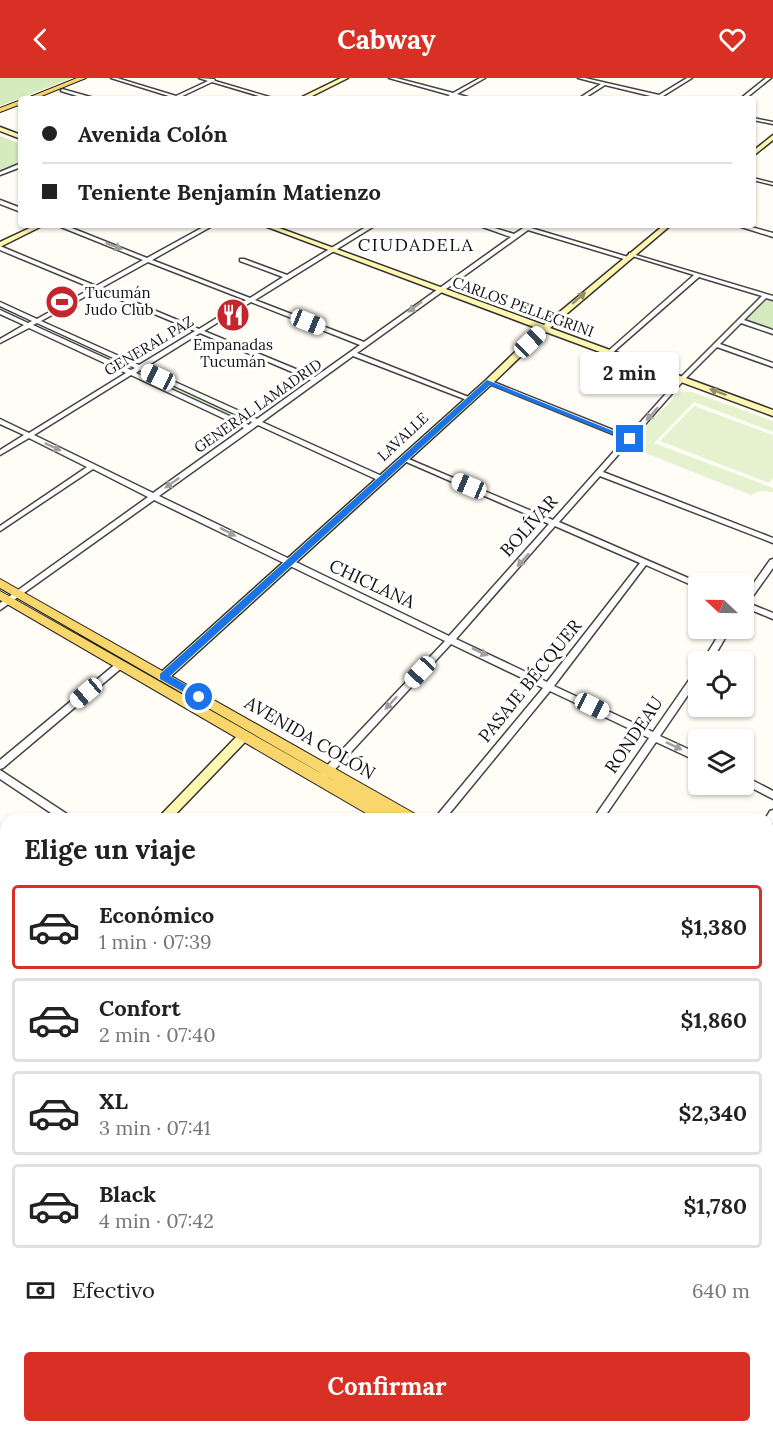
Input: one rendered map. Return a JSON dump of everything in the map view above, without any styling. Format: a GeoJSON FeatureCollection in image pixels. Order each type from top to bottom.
{"type":"FeatureCollection","features":[{"type":"Feature","properties":{"kind":"main road"},"geometry":{"type":"LineString","coordinates":[[36,96],[83,78]]}},
{"type":"Feature","properties":{"kind":"main road"},"geometry":{"type":"LineString","coordinates":[[46,96],[92,78]]}},
{"type":"Feature","properties":{"kind":"main road"},"geometry":{"type":"LineString","coordinates":[[0,112],[18,106]]}},
{"type":"Feature","properties":{"kind":"main road","name":"AVENIDA COLÓN"},"geometry":{"type":"LineString","coordinates":[[0,583],[7,599],[121,664],[248,732],[324,776],[379,813]]}},
{"type":"Feature","properties":{"kind":"main road","name":"AVENIDA COLÓN"},"geometry":{"type":"LineString","coordinates":[[7,599],[163,677],[248,732]]}},
{"type":"Feature","properties":{"kind":"main road","name":"AVENIDA COLÓN"},"geometry":{"type":"LineString","coordinates":[[324,776],[400,813]]}},
{"type":"Feature","properties":{"kind":"street"},"geometry":{"type":"LineString","coordinates":[[113,78],[168,96]]}},
{"type":"Feature","properties":{"kind":"street"},"geometry":{"type":"LineString","coordinates":[[201,78],[264,96]]}},
{"type":"Feature","properties":{"kind":"street"},"geometry":{"type":"LineString","coordinates":[[178,96],[219,78]]}},
{"type":"Feature","properties":{"kind":"street"},"geometry":{"type":"LineString","coordinates":[[307,96],[345,78]]}},
{"type":"Feature","properties":{"kind":"street"},"geometry":{"type":"LineString","coordinates":[[391,78],[461,96]]}},
{"type":"Feature","properties":{"kind":"street"},"geometry":{"type":"LineString","coordinates":[[450,96],[483,78]]}},
{"type":"Feature","properties":{"kind":"street"},"geometry":{"type":"LineString","coordinates":[[580,78],[655,96]]}},
{"type":"Feature","properties":{"kind":"street"},"geometry":{"type":"LineString","coordinates":[[661,96],[690,78]]}},
{"type":"Feature","properties":{"kind":"street"},"geometry":{"type":"LineString","coordinates":[[746,96],[769,78]]}},
{"type":"Feature","properties":{"kind":"street"},"geometry":{"type":"LineString","coordinates":[[585,96],[604,84]]}},
{"type":"Feature","properties":{"kind":"street"},"geometry":{"type":"LineString","coordinates":[[62,90],[82,96]]}},
{"type":"Feature","properties":{"kind":"street"},"geometry":{"type":"LineString","coordinates":[[756,119],[773,123]]}},
{"type":"Feature","properties":{"kind":"street"},"geometry":{"type":"LineString","coordinates":[[0,129],[18,136]]}},
{"type":"Feature","properties":{"kind":"street"},"geometry":{"type":"LineString","coordinates":[[756,152],[772,140]]}},
{"type":"Feature","properties":{"kind":"street"},"geometry":{"type":"LineString","coordinates":[[0,174],[18,166]]}},
{"type":"Feature","properties":{"kind":"street"},"geometry":{"type":"LineString","coordinates":[[756,179],[773,184]]}},
{"type":"Feature","properties":{"kind":"street"},"geometry":{"type":"LineString","coordinates":[[0,202],[18,209]]}},
{"type":"Feature","properties":{"kind":"street"},"geometry":{"type":"LineString","coordinates":[[0,247],[35,228]]}},
{"type":"Feature","properties":{"kind":"street"},"geometry":{"type":"LineString","coordinates":[[67,228],[365,345]]}},
{"type":"Feature","properties":{"kind":"street"},"geometry":{"type":"LineString","coordinates":[[0,341],[205,228]]}},
{"type":"Feature","properties":{"kind":"street","name":"CARLOS PELLEGRINI"},"geometry":{"type":"LineString","coordinates":[[273,228],[773,413]]}},
{"type":"Feature","properties":{"kind":"street","name":"GENERAL PAZ"},"geometry":{"type":"LineString","coordinates":[[0,453],[368,228]]}},
{"type":"Feature","properties":{"kind":"street"},"geometry":{"type":"LineString","coordinates":[[489,228],[514,236]]}},
{"type":"Feature","properties":{"kind":"street","name":"GENERAL LAMADRID"},"geometry":{"type":"LineString","coordinates":[[7,599],[259,423],[438,289],[526,228]]}},
{"type":"Feature","properties":{"kind":"street"},"geometry":{"type":"LineString","coordinates":[[536,228],[769,297]]}},
{"type":"Feature","properties":{"kind":"street","name":"LAVALLE"},"geometry":{"type":"LineString","coordinates":[[163,677],[489,382],[544,329],[664,228]]}},
{"type":"Feature","properties":{"kind":"street"},"geometry":{"type":"LineString","coordinates":[[748,228],[773,235]]}},
{"type":"Feature","properties":{"kind":"street"},"geometry":{"type":"LineString","coordinates":[[0,247],[317,381]]}},
{"type":"Feature","properties":{"kind":"street"},"geometry":{"type":"LineString","coordinates":[[242,260],[287,278]]}},
{"type":"Feature","properties":{"kind":"street"},"geometry":{"type":"LineString","coordinates":[[609,353],[698,275]]}},
{"type":"Feature","properties":{"kind":"street","name":"BOLÍVAR"},"geometry":{"type":"LineString","coordinates":[[324,776],[556,523],[682,379],[740,321],[769,297]]}},
{"type":"Feature","properties":{"kind":"street"},"geometry":{"type":"LineString","coordinates":[[0,304],[382,479]]}},
{"type":"Feature","properties":{"kind":"street"},"geometry":{"type":"LineString","coordinates":[[0,312],[250,428]]}},
{"type":"Feature","properties":{"kind":"street"},"geometry":{"type":"LineString","coordinates":[[740,321],[773,332]]}},
{"type":"Feature","properties":{"kind":"street"},"geometry":{"type":"LineString","coordinates":[[717,345],[773,364]]}},
{"type":"Feature","properties":{"kind":"street"},"geometry":{"type":"LineString","coordinates":[[353,354],[469,399]]}},
{"type":"Feature","properties":{"kind":"street"},"geometry":{"type":"LineString","coordinates":[[489,382],[630,439]]}},
{"type":"Feature","properties":{"kind":"street","name":"CHICLANA"},"geometry":{"type":"LineString","coordinates":[[0,421],[155,495],[289,563],[550,685],[688,753]]}},
{"type":"Feature","properties":{"kind":"street"},"geometry":{"type":"LineString","coordinates":[[404,459],[688,580]]}},
{"type":"Feature","properties":{"kind":"street"},"geometry":{"type":"LineString","coordinates":[[0,529],[93,466]]}},
{"type":"Feature","properties":{"kind":"street"},"geometry":{"type":"LineString","coordinates":[[600,472],[773,541]]}},
{"type":"Feature","properties":{"kind":"street","name":"PASAJE BÉCQUER"},"geometry":{"type":"LineString","coordinates":[[444,813],[550,685],[645,562]]}},
{"type":"Feature","properties":{"kind":"street"},"geometry":{"type":"LineString","coordinates":[[754,590],[773,562]]}},
{"type":"Feature","properties":{"kind":"street"},"geometry":{"type":"LineString","coordinates":[[754,608],[773,616]]}},
{"type":"Feature","properties":{"kind":"street"},"geometry":{"type":"LineString","coordinates":[[0,765],[121,664]]}},
{"type":"Feature","properties":{"kind":"street","name":"RONDEAU"},"geometry":{"type":"LineString","coordinates":[[602,813],[688,689]]}},
{"type":"Feature","properties":{"kind":"street"},"geometry":{"type":"LineString","coordinates":[[169,813],[248,732]]}},
{"type":"Feature","properties":{"kind":"street"},"geometry":{"type":"LineString","coordinates":[[0,774],[58,813]]}},
{"type":"Feature","properties":{"kind":"street"},"geometry":{"type":"LineString","coordinates":[[754,785],[773,795]]}},
{"type":"Feature","properties":{"kind":"green space"},"geometry":{"type":"Polygon","coordinates":[[[0,78],[72,78],[26,96],[18,96],[18,99],[0,106],[0,78]]]}},
{"type":"Feature","properties":{"kind":"green space"},"geometry":{"type":"Polygon","coordinates":[[[0,136],[18,143],[18,163],[0,171],[0,136]]]}},
{"type":"Feature","properties":{"kind":"green space"},"geometry":{"type":"Polygon","coordinates":[[[767,299],[773,301],[773,330],[745,321],[767,299]]]}},
{"type":"Feature","properties":{"kind":"green space"},"geometry":{"type":"Polygon","coordinates":[[[138,370],[253,423],[250,425],[133,373],[138,370]]]}},
{"type":"Feature","properties":{"kind":"green space"},"geometry":{"type":"Polygon","coordinates":[[[680,392],[692,392],[773,421],[773,432],[694,402],[654,443],[773,488],[773,492],[760,491],[751,495],[633,448],[643,444],[637,439],[637,435],[680,392]]]}},
{"type":"Feature","properties":{"kind":"green space"},"geometry":{"type":"Polygon","coordinates":[[[694,406],[773,435],[773,478],[769,483],[660,441],[694,406]]]}},
{"type":"Feature","properties":{"kind":"place","name":"Tucumán Judo Club"},"geometry":{"type":"Point","coordinates":[62,302]}},
{"type":"Feature","properties":{"kind":"place","name":"Empanadas Tucumán"},"geometry":{"type":"Point","coordinates":[233,315]}},
{"type":"Feature","properties":{"kind":"district","name":"CIUDADELA"},"geometry":{"type":"Point","coordinates":[416,245]}},
{"type":"Feature","properties":{"kind":"route"},"geometry":{"type":"LineString","coordinates":[[199,697],[163,677],[489,382],[630,439]]}}]}
